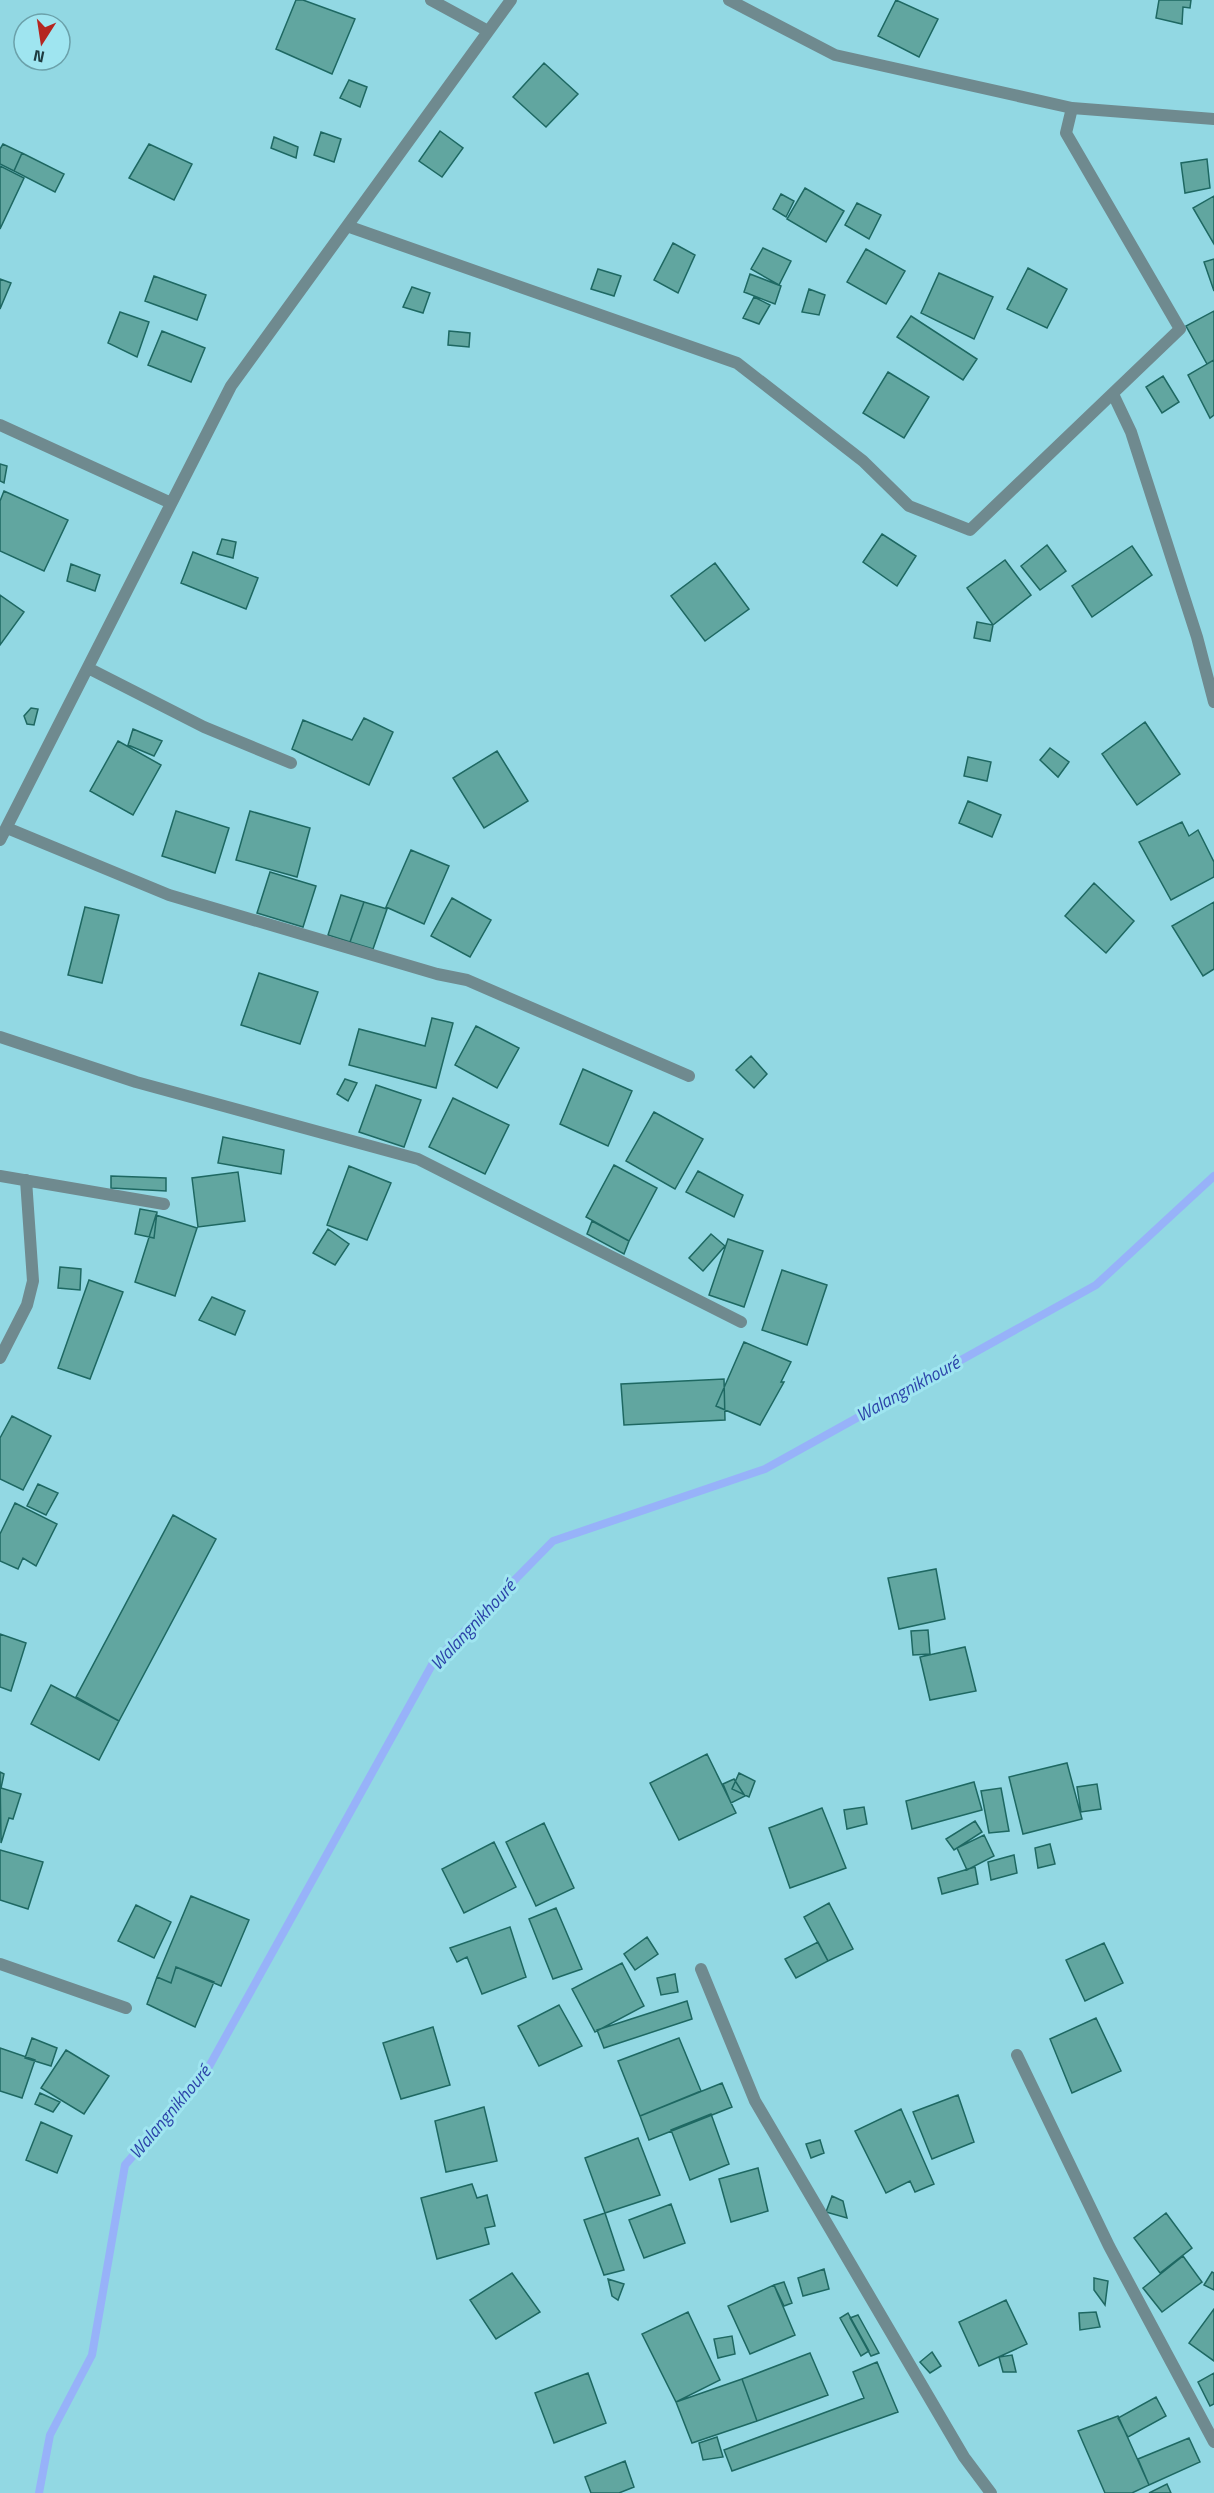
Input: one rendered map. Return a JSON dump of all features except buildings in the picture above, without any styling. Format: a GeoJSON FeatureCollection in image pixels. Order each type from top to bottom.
{"type":"FeatureCollection","features":[{"type":"Feature","properties":{"kind":"street"},"geometry":{"type":"LineString","coordinates":[[431,0],[488,31]]}},
{"type":"Feature","properties":{"kind":"street"},"geometry":{"type":"LineString","coordinates":[[0,840],[231,386],[511,0]]}},
{"type":"Feature","properties":{"kind":"street"},"geometry":{"type":"LineString","coordinates":[[729,0],[835,55],[1072,108],[1214,119]]}},
{"type":"Feature","properties":{"kind":"street"},"geometry":{"type":"LineString","coordinates":[[347,226],[737,363],[864,461],[909,506],[970,530],[1180,329],[1066,133],[1072,108]]}},
{"type":"Feature","properties":{"kind":"street"},"geometry":{"type":"LineString","coordinates":[[1113,394],[1135,443],[1197,637],[1214,702]]}},
{"type":"Feature","properties":{"kind":"street"},"geometry":{"type":"LineString","coordinates":[[0,424],[171,503]]}},
{"type":"Feature","properties":{"kind":"street"},"geometry":{"type":"LineString","coordinates":[[88,668],[204,727],[291,763]]}},
{"type":"Feature","properties":{"kind":"street"},"geometry":{"type":"LineString","coordinates":[[7,828],[169,895],[425,971],[466,980],[689,1076]]}},
{"type":"Feature","properties":{"kind":"street"},"geometry":{"type":"LineString","coordinates":[[0,1037],[136,1082],[418,1159],[741,1322]]}},
{"type":"Feature","properties":{"kind":"street"},"geometry":{"type":"LineString","coordinates":[[0,1176],[164,1204]]}},
{"type":"Feature","properties":{"kind":"street"},"geometry":{"type":"LineString","coordinates":[[0,1358],[27,1305],[33,1281],[26,1180]]}},
{"type":"Feature","properties":{"kind":"street"},"geometry":{"type":"LineString","coordinates":[[0,1964],[126,2008]]}},
{"type":"Feature","properties":{"kind":"street"},"geometry":{"type":"LineString","coordinates":[[700,1969],[755,2101],[964,2457],[991,2493]]}},
{"type":"Feature","properties":{"kind":"street"},"geometry":{"type":"LineString","coordinates":[[1017,2055],[1109,2246],[1214,2442]]}},
{"type":"Feature","properties":{"kind":"waterway","name":"Walangnikhouré"},"geometry":{"type":"LineString","coordinates":[[39,2493],[50,2435],[92,2355],[125,2165],[206,2072],[433,1663],[553,1541],[765,1469],[1096,1285],[1214,1176]]}}]}
